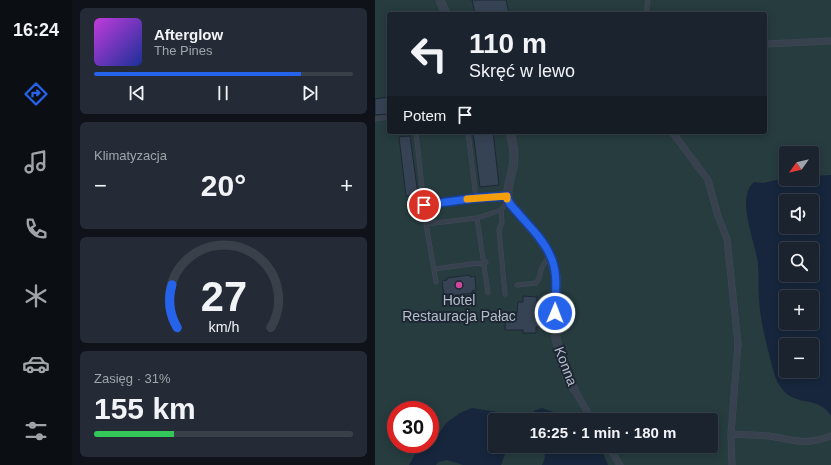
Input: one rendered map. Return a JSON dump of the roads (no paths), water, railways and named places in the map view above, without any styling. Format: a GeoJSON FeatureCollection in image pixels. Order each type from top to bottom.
{"type":"FeatureCollection","features":[{"type":"Feature","properties":{"kind":"street"},"geometry":{"type":"LineString","coordinates":[[440,0],[445,12]]}},
{"type":"Feature","properties":{"kind":"street"},"geometry":{"type":"LineString","coordinates":[[767,44],[831,41]]}},
{"type":"Feature","properties":{"kind":"street"},"geometry":{"type":"LineString","coordinates":[[507,198],[513,165],[513,151],[510,134]]}},
{"type":"Feature","properties":{"kind":"street"},"geometry":{"type":"LineString","coordinates":[[674,134],[708,180],[718,216],[727,239],[737,344],[731,434],[732,465]]}},
{"type":"Feature","properties":{"kind":"street","name":"Konna"},"geometry":{"type":"LineString","coordinates":[[507,198],[539,238],[550,255],[556,276],[556,339],[567,378],[589,413]]}},
{"type":"Feature","properties":{"kind":"street"},"geometry":{"type":"LineString","coordinates":[[731,434],[768,436],[801,442],[812,442],[829,436]]}},
{"type":"Feature","properties":{"kind":"street"},"geometry":{"type":"LineString","coordinates":[[613,453],[621,465]]}},
{"type":"Feature","properties":{"kind":"lane"},"geometry":{"type":"LineString","coordinates":[[646,12],[648,0]]}},
{"type":"Feature","properties":{"kind":"lane"},"geometry":{"type":"LineString","coordinates":[[375,119],[387,117]]}},
{"type":"Feature","properties":{"kind":"lane"},"geometry":{"type":"LineString","coordinates":[[416,134],[426,224],[436,282]]}},
{"type":"Feature","properties":{"kind":"lane"},"geometry":{"type":"LineString","coordinates":[[468,134],[476,198]]}},
{"type":"Feature","properties":{"kind":"lane"},"geometry":{"type":"LineString","coordinates":[[424,205],[476,198],[507,198],[501,210],[503,222],[499,230],[505,294]]}},
{"type":"Feature","properties":{"kind":"lane"},"geometry":{"type":"LineString","coordinates":[[426,224],[477,218],[501,210]]}},
{"type":"Feature","properties":{"kind":"lane"},"geometry":{"type":"LineString","coordinates":[[477,218],[485,262],[488,293]]}},
{"type":"Feature","properties":{"kind":"lane"},"geometry":{"type":"LineString","coordinates":[[517,285],[536,283],[540,279],[543,265],[550,255]]}},
{"type":"Feature","properties":{"kind":"lane"},"geometry":{"type":"LineString","coordinates":[[434,269],[485,262]]}},
{"type":"Feature","properties":{"kind":"water"},"geometry":{"type":"Polygon","coordinates":[[[831,175],[831,416],[820,405],[794,398],[788,394],[780,386],[773,370],[762,321],[758,264],[746,210],[746,199],[749,189],[754,182],[763,183],[779,180],[779,186],[819,186],[819,176],[831,175]]]}},
{"type":"Feature","properties":{"kind":"water"},"geometry":{"type":"Polygon","coordinates":[[[472,408],[500,413],[488,413],[488,453],[505,453],[501,465],[463,465],[447,460],[438,462],[436,465],[409,465],[416,453],[439,453],[439,434],[446,423],[460,413],[472,408]]]}},
{"type":"Feature","properties":{"kind":"water"},"geometry":{"type":"Polygon","coordinates":[[[542,408],[558,413],[533,413],[534,411],[542,408]]]}},
{"type":"Feature","properties":{"kind":"water"},"geometry":{"type":"Polygon","coordinates":[[[544,453],[603,453],[608,465],[542,465],[545,455],[544,453]]]}},
{"type":"Feature","properties":{"kind":"place","name":"Hotel Restauracja Pałac"},"geometry":{"type":"Point","coordinates":[459,285]}}]}
